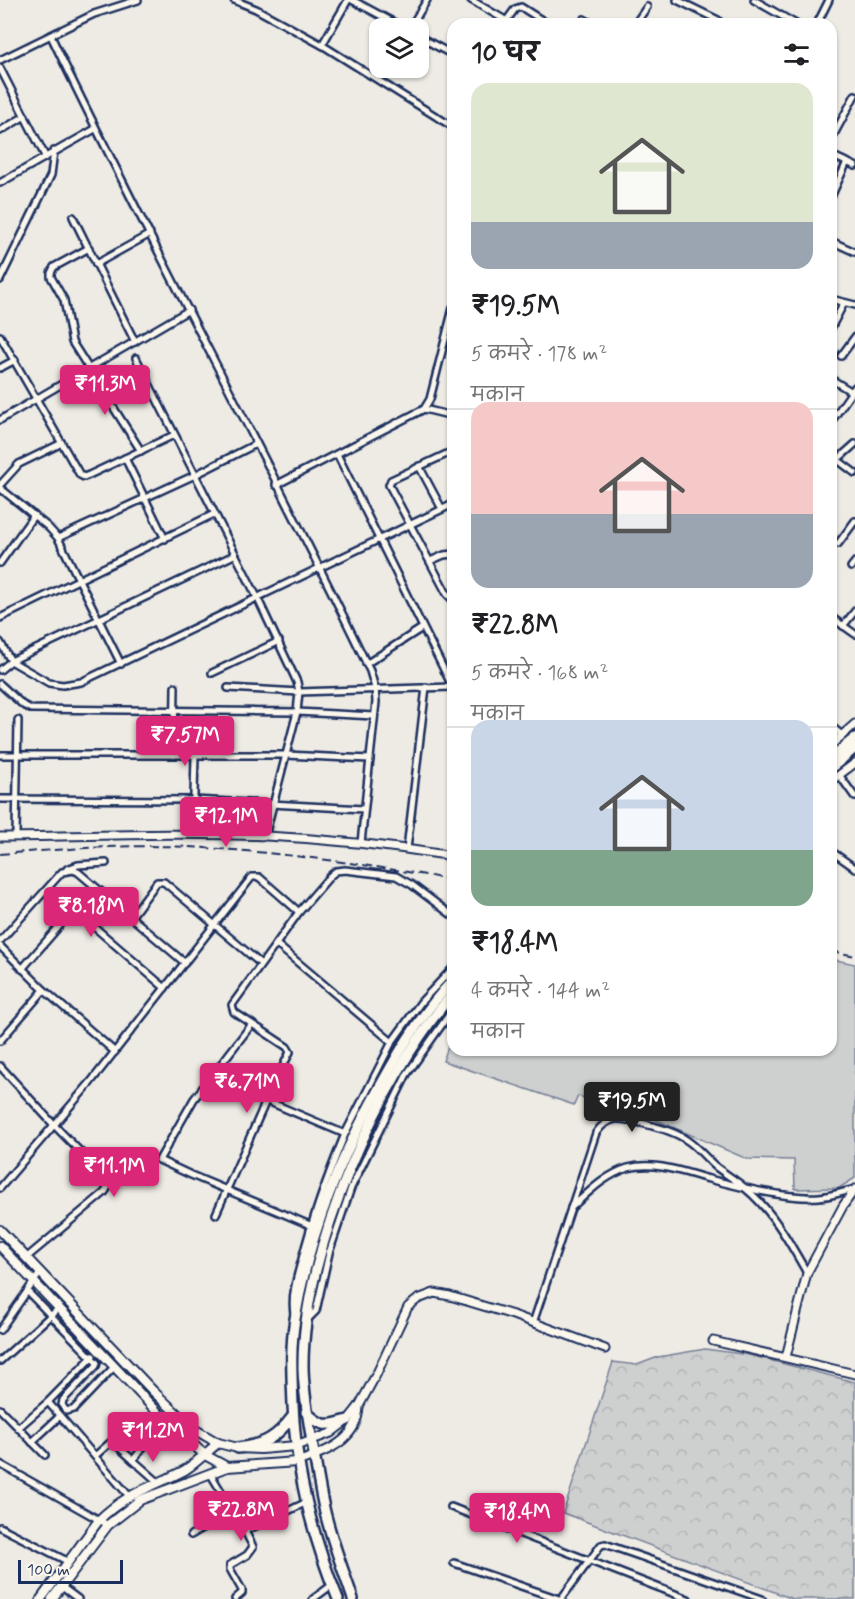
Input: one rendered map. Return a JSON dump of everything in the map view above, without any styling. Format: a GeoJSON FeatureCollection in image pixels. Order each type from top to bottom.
{"type":"FeatureCollection","features":[{"type":"Feature","properties":{"kind":"main road"},"geometry":{"type":"LineString","coordinates":[[837,753],[855,738]]}},
{"type":"Feature","properties":{"kind":"main road"},"geometry":{"type":"LineString","coordinates":[[837,763],[855,748]]}},
{"type":"Feature","properties":{"kind":"main road"},"geometry":{"type":"LineString","coordinates":[[338,1599],[305,1503],[297,1462],[291,1367],[295,1319],[302,1283],[330,1187],[353,1137],[401,1049],[447,987]]}},
{"type":"Feature","properties":{"kind":"main road"},"geometry":{"type":"LineString","coordinates":[[353,1599],[324,1510],[306,1412],[303,1368],[306,1321],[318,1265],[353,1137],[447,1000]]}},
{"type":"Feature","properties":{"kind":"main road"},"geometry":{"type":"LineString","coordinates":[[0,1230],[153,1391],[192,1428],[218,1443],[238,1448],[296,1446]]}},
{"type":"Feature","properties":{"kind":"main road"},"geometry":{"type":"LineString","coordinates":[[0,1246],[165,1420],[205,1455],[227,1467]]}},
{"type":"Feature","properties":{"kind":"main road"},"geometry":{"type":"LineString","coordinates":[[306,1412],[324,1426],[348,1420]]}},
{"type":"Feature","properties":{"kind":"main road"},"geometry":{"type":"LineString","coordinates":[[238,1448],[257,1445],[272,1439],[280,1433],[293,1416]]}},
{"type":"Feature","properties":{"kind":"main road"},"geometry":{"type":"LineString","coordinates":[[41,1599],[99,1520],[119,1502],[188,1468],[218,1443]]}},
{"type":"Feature","properties":{"kind":"main road"},"geometry":{"type":"LineString","coordinates":[[52,1599],[108,1525],[140,1500],[227,1467],[297,1462]]}},
{"type":"Feature","properties":{"kind":"street"},"geometry":{"type":"LineString","coordinates":[[0,60],[93,14],[138,0]]}},
{"type":"Feature","properties":{"kind":"street"},"geometry":{"type":"LineString","coordinates":[[234,0],[256,9],[322,45],[447,123]]}},
{"type":"Feature","properties":{"kind":"street"},"geometry":{"type":"LineString","coordinates":[[322,45],[350,0],[385,18]]}},
{"type":"Feature","properties":{"kind":"street"},"geometry":{"type":"LineString","coordinates":[[416,18],[427,0]]}},
{"type":"Feature","properties":{"kind":"street"},"geometry":{"type":"LineString","coordinates":[[471,0],[503,18]]}},
{"type":"Feature","properties":{"kind":"street"},"geometry":{"type":"LineString","coordinates":[[677,0],[714,18]]}},
{"type":"Feature","properties":{"kind":"street"},"geometry":{"type":"LineString","coordinates":[[754,0],[786,18]]}},
{"type":"Feature","properties":{"kind":"street"},"geometry":{"type":"LineString","coordinates":[[820,18],[829,0]]}},
{"type":"Feature","properties":{"kind":"street"},"geometry":{"type":"LineString","coordinates":[[512,18],[515,9],[521,7],[538,18]]}},
{"type":"Feature","properties":{"kind":"street"},"geometry":{"type":"LineString","coordinates":[[639,18],[647,7]]}},
{"type":"Feature","properties":{"kind":"street"},"geometry":{"type":"LineString","coordinates":[[51,36],[95,129],[189,310],[366,664],[375,688],[375,716],[361,843]]}},
{"type":"Feature","properties":{"kind":"street"},"geometry":{"type":"LineString","coordinates":[[429,42],[447,52]]}},
{"type":"Feature","properties":{"kind":"street"},"geometry":{"type":"LineString","coordinates":[[0,68],[45,156]]}},
{"type":"Feature","properties":{"kind":"street"},"geometry":{"type":"LineString","coordinates":[[837,130],[853,105],[855,95]]}},
{"type":"Feature","properties":{"kind":"street"},"geometry":{"type":"LineString","coordinates":[[0,131],[25,116]]}},
{"type":"Feature","properties":{"kind":"street"},"geometry":{"type":"LineString","coordinates":[[0,183],[95,129]]}},
{"type":"Feature","properties":{"kind":"street"},"geometry":{"type":"LineString","coordinates":[[0,280],[51,175],[54,152]]}},
{"type":"Feature","properties":{"kind":"street"},"geometry":{"type":"LineString","coordinates":[[837,157],[855,166]]}},
{"type":"Feature","properties":{"kind":"street"},"geometry":{"type":"LineString","coordinates":[[837,185],[848,162]]}},
{"type":"Feature","properties":{"kind":"street"},"geometry":{"type":"LineString","coordinates":[[73,217],[135,342]]}},
{"type":"Feature","properties":{"kind":"street"},"geometry":{"type":"LineString","coordinates":[[96,264],[150,234]]}},
{"type":"Feature","properties":{"kind":"street"},"geometry":{"type":"LineString","coordinates":[[837,244],[855,252]]}},
{"type":"Feature","properties":{"kind":"street"},"geometry":{"type":"LineString","coordinates":[[89,248],[54,267],[51,273],[66,306],[70,338],[141,451]]}},
{"type":"Feature","properties":{"kind":"street"},"geometry":{"type":"LineString","coordinates":[[837,301],[855,305]]}},
{"type":"Feature","properties":{"kind":"street"},"geometry":{"type":"LineString","coordinates":[[837,316],[844,303]]}},
{"type":"Feature","properties":{"kind":"street"},"geometry":{"type":"LineString","coordinates":[[0,420],[189,310]]}},
{"type":"Feature","properties":{"kind":"street"},"geometry":{"type":"LineString","coordinates":[[276,484],[424,409],[430,399],[447,332]]}},
{"type":"Feature","properties":{"kind":"street"},"geometry":{"type":"LineString","coordinates":[[0,336],[78,472],[84,477],[174,435]]}},
{"type":"Feature","properties":{"kind":"street"},"geometry":{"type":"LineString","coordinates":[[841,356],[855,337]]}},
{"type":"Feature","properties":{"kind":"street"},"geometry":{"type":"LineString","coordinates":[[136,358],[295,674],[299,692],[297,712],[265,836]]}},
{"type":"Feature","properties":{"kind":"street"},"geometry":{"type":"LineString","coordinates":[[0,368],[15,360]]}},
{"type":"Feature","properties":{"kind":"street"},"geometry":{"type":"LineString","coordinates":[[837,382],[854,389],[837,414]]}},
{"type":"Feature","properties":{"kind":"street"},"geometry":{"type":"LineString","coordinates":[[424,409],[447,415]]}},
{"type":"Feature","properties":{"kind":"street"},"geometry":{"type":"LineString","coordinates":[[62,442],[19,465],[0,486],[58,538],[121,664]]}},
{"type":"Feature","properties":{"kind":"street"},"geometry":{"type":"LineString","coordinates":[[58,538],[195,475],[256,444]]}},
{"type":"Feature","properties":{"kind":"street"},"geometry":{"type":"LineString","coordinates":[[855,444],[837,460],[855,473]]}},
{"type":"Feature","properties":{"kind":"street"},"geometry":{"type":"LineString","coordinates":[[337,454],[447,677]]}},
{"type":"Feature","properties":{"kind":"street"},"geometry":{"type":"LineString","coordinates":[[447,454],[389,483],[409,525],[447,590]]}},
{"type":"Feature","properties":{"kind":"street"},"geometry":{"type":"LineString","coordinates":[[124,458],[165,539]]}},
{"type":"Feature","properties":{"kind":"street"},"geometry":{"type":"LineString","coordinates":[[419,466],[442,509]]}},
{"type":"Feature","properties":{"kind":"street"},"geometry":{"type":"LineString","coordinates":[[0,642],[11,661],[49,683],[63,685],[81,682],[447,507]]}},
{"type":"Feature","properties":{"kind":"street"},"geometry":{"type":"LineString","coordinates":[[0,618],[214,514]]}},
{"type":"Feature","properties":{"kind":"street"},"geometry":{"type":"LineString","coordinates":[[0,563],[34,515]]}},
{"type":"Feature","properties":{"kind":"street"},"geometry":{"type":"LineString","coordinates":[[838,544],[855,521]]}},
{"type":"Feature","properties":{"kind":"street"},"geometry":{"type":"LineString","coordinates":[[0,670],[11,661],[234,555]]}},
{"type":"Feature","properties":{"kind":"street"},"geometry":{"type":"LineString","coordinates":[[430,561],[447,555]]}},
{"type":"Feature","properties":{"kind":"street"},"geometry":{"type":"LineString","coordinates":[[843,626],[855,611]]}},
{"type":"Feature","properties":{"kind":"street"},"geometry":{"type":"LineString","coordinates":[[837,622],[855,634]]}},
{"type":"Feature","properties":{"kind":"street"},"geometry":{"type":"LineString","coordinates":[[366,664],[422,628]]}},
{"type":"Feature","properties":{"kind":"street"},"geometry":{"type":"LineString","coordinates":[[212,673],[279,641]]}},
{"type":"Feature","properties":{"kind":"street"},"geometry":{"type":"LineString","coordinates":[[0,684],[23,705],[31,709],[297,712],[375,716]]}},
{"type":"Feature","properties":{"kind":"street"},"geometry":{"type":"LineString","coordinates":[[174,755],[175,687]]}},
{"type":"Feature","properties":{"kind":"street"},"geometry":{"type":"LineString","coordinates":[[407,849],[426,687]]}},
{"type":"Feature","properties":{"kind":"street"},"geometry":{"type":"LineString","coordinates":[[228,688],[299,692],[447,687]]}},
{"type":"Feature","properties":{"kind":"street"},"geometry":{"type":"LineString","coordinates":[[16,836],[18,720]]}},
{"type":"Feature","properties":{"kind":"street"},"geometry":{"type":"LineString","coordinates":[[837,740],[855,724]]}},
{"type":"Feature","properties":{"kind":"street"},"geometry":{"type":"LineString","coordinates":[[837,731],[843,736]]}},
{"type":"Feature","properties":{"kind":"street"},"geometry":{"type":"LineString","coordinates":[[0,755],[286,755],[370,759]]}},
{"type":"Feature","properties":{"kind":"street"},"geometry":{"type":"LineString","coordinates":[[193,834],[195,755]]}},
{"type":"Feature","properties":{"kind":"street"},"geometry":{"type":"LineString","coordinates":[[837,778],[855,763]]}},
{"type":"Feature","properties":{"kind":"street"},"geometry":{"type":"LineString","coordinates":[[840,776],[855,796]]}},
{"type":"Feature","properties":{"kind":"street"},"geometry":{"type":"LineString","coordinates":[[0,799],[194,800],[364,809]]}},
{"type":"Feature","properties":{"kind":"street"},"geometry":{"type":"LineString","coordinates":[[0,837],[193,834],[265,836],[361,843],[447,855]]}},
{"type":"Feature","properties":{"kind":"street"},"geometry":{"type":"LineString","coordinates":[[837,855],[855,868]]}},
{"type":"Feature","properties":{"kind":"street"},"geometry":{"type":"LineString","coordinates":[[0,941],[62,872],[78,865],[106,863]]}},
{"type":"Feature","properties":{"kind":"street"},"geometry":{"type":"LineString","coordinates":[[66,870],[78,872],[185,963]]}},
{"type":"Feature","properties":{"kind":"street"},"geometry":{"type":"LineString","coordinates":[[216,1214],[290,1052],[287,1047],[234,1011],[232,1005],[299,912],[330,876],[336,871],[345,870],[389,874],[401,878],[447,912]]}},
{"type":"Feature","properties":{"kind":"street"},"geometry":{"type":"LineString","coordinates":[[0,1188],[115,1052],[252,877],[256,876],[299,912]]}},
{"type":"Feature","properties":{"kind":"street"},"geometry":{"type":"LineString","coordinates":[[131,917],[157,882],[161,881],[261,964]]}},
{"type":"Feature","properties":{"kind":"street"},"geometry":{"type":"LineString","coordinates":[[22,969],[69,915],[77,912],[165,988]]}},
{"type":"Feature","properties":{"kind":"street"},"geometry":{"type":"LineString","coordinates":[[276,944],[392,1042]]}},
{"type":"Feature","properties":{"kind":"street"},"geometry":{"type":"LineString","coordinates":[[0,946],[44,990],[115,1052]]}},
{"type":"Feature","properties":{"kind":"street"},"geometry":{"type":"LineString","coordinates":[[295,1319],[292,1305],[295,1285],[310,1225],[353,1137],[392,1042],[422,1002],[447,975]]}},
{"type":"Feature","properties":{"kind":"street"},"geometry":{"type":"LineString","coordinates":[[0,1041],[44,990]]}},
{"type":"Feature","properties":{"kind":"street"},"geometry":{"type":"LineString","coordinates":[[306,1321],[316,1311],[329,1253],[351,1188],[407,1074],[447,1017]]}},
{"type":"Feature","properties":{"kind":"street"},"geometry":{"type":"LineString","coordinates":[[252,1024],[189,1106],[159,1160],[310,1225]]}},
{"type":"Feature","properties":{"kind":"street"},"geometry":{"type":"LineString","coordinates":[[0,1066],[106,1178],[108,1183],[108,1188],[26,1258]]}},
{"type":"Feature","properties":{"kind":"street"},"geometry":{"type":"LineString","coordinates":[[212,1077],[353,1137]]}},
{"type":"Feature","properties":{"kind":"street"},"geometry":{"type":"LineString","coordinates":[[533,1323],[596,1133],[606,1121],[613,1118],[620,1118],[687,1140],[714,1165],[746,1188],[778,1225],[807,1273]]}},
{"type":"Feature","properties":{"kind":"street"},"geometry":{"type":"LineString","coordinates":[[570,1209],[602,1181],[627,1168],[644,1165],[661,1166],[746,1188],[816,1197],[855,1189]]}},
{"type":"Feature","properties":{"kind":"street"},"geometry":{"type":"LineString","coordinates":[[786,1357],[807,1273],[855,1189]]}},
{"type":"Feature","properties":{"kind":"street"},"geometry":{"type":"LineString","coordinates":[[0,1330],[40,1273]]}},
{"type":"Feature","properties":{"kind":"street"},"geometry":{"type":"LineString","coordinates":[[28,1292],[97,1363],[63,1400],[62,1405],[66,1411],[74,1409],[114,1367]]}},
{"type":"Feature","properties":{"kind":"street"},"geometry":{"type":"LineString","coordinates":[[296,1446],[331,1433],[348,1420],[359,1406],[377,1373],[408,1307],[418,1299],[434,1293],[533,1323],[605,1349]]}},
{"type":"Feature","properties":{"kind":"street"},"geometry":{"type":"LineString","coordinates":[[0,1361],[59,1308]]}},
{"type":"Feature","properties":{"kind":"street"},"geometry":{"type":"LineString","coordinates":[[713,1341],[855,1374]]}},
{"type":"Feature","properties":{"kind":"street"},"geometry":{"type":"LineString","coordinates":[[18,1428],[99,1351]]}},
{"type":"Feature","properties":{"kind":"street"},"geometry":{"type":"LineString","coordinates":[[48,1401],[129,1496]]}},
{"type":"Feature","properties":{"kind":"street"},"geometry":{"type":"LineString","coordinates":[[297,1462],[329,1450],[347,1437],[355,1427],[359,1406]]}},
{"type":"Feature","properties":{"kind":"street"},"geometry":{"type":"LineString","coordinates":[[0,1409],[45,1455]]}},
{"type":"Feature","properties":{"kind":"street"},"geometry":{"type":"LineString","coordinates":[[32,1442],[60,1416]]}},
{"type":"Feature","properties":{"kind":"street"},"geometry":{"type":"LineString","coordinates":[[133,1460],[165,1420]]}},
{"type":"Feature","properties":{"kind":"street"},"geometry":{"type":"LineString","coordinates":[[95,1456],[112,1441],[158,1482]]}},
{"type":"Feature","properties":{"kind":"street"},"geometry":{"type":"LineString","coordinates":[[0,1464],[108,1525]]}},
{"type":"Feature","properties":{"kind":"street"},"geometry":{"type":"LineString","coordinates":[[210,1473],[253,1547],[247,1555],[230,1566],[242,1590],[242,1593],[235,1599]]}},
{"type":"Feature","properties":{"kind":"street"},"geometry":{"type":"LineString","coordinates":[[245,1531],[305,1503]]}},
{"type":"Feature","properties":{"kind":"street"},"geometry":{"type":"LineString","coordinates":[[451,1507],[688,1599]]}},
{"type":"Feature","properties":{"kind":"street"},"geometry":{"type":"LineString","coordinates":[[191,1535],[233,1510]]}},
{"type":"Feature","properties":{"kind":"street"},"geometry":{"type":"LineString","coordinates":[[0,1527],[69,1562]]}},
{"type":"Feature","properties":{"kind":"street"},"geometry":{"type":"LineString","coordinates":[[454,1563],[560,1599],[601,1545],[611,1545],[762,1599]]}},
{"type":"Feature","properties":{"kind":"street"},"geometry":{"type":"LineString","coordinates":[[313,1599],[332,1585]]}},
{"type":"Feature","properties":{"kind":"street"},"geometry":{"type":"LineString","coordinates":[[62,1587],[78,1599]]}},
{"type":"Feature","properties":{"kind":"green space"},"geometry":{"type":"Polygon","coordinates":[[[837,960],[855,964],[855,1178],[839,1188],[795,1189],[794,1160],[747,1159],[647,1116],[578,1096],[574,1105],[443,1061],[447,1049],[447,1056],[837,1056],[837,960]]]}},
{"type":"Feature","properties":{"kind":"green space"},"geometry":{"type":"Polygon","coordinates":[[[705,1349],[749,1355],[855,1382],[855,1599],[793,1599],[563,1513],[613,1362],[637,1365],[658,1357],[705,1349]]]}},
{"type":"Feature","properties":{"kind":"railway"},"geometry":{"type":"LineString","coordinates":[[0,854],[128,846],[205,848],[329,860],[447,879]]}},
{"type":"Feature","properties":{"kind":"railway"},"geometry":{"type":"LineString","coordinates":[[837,952],[855,956]]}}]}
